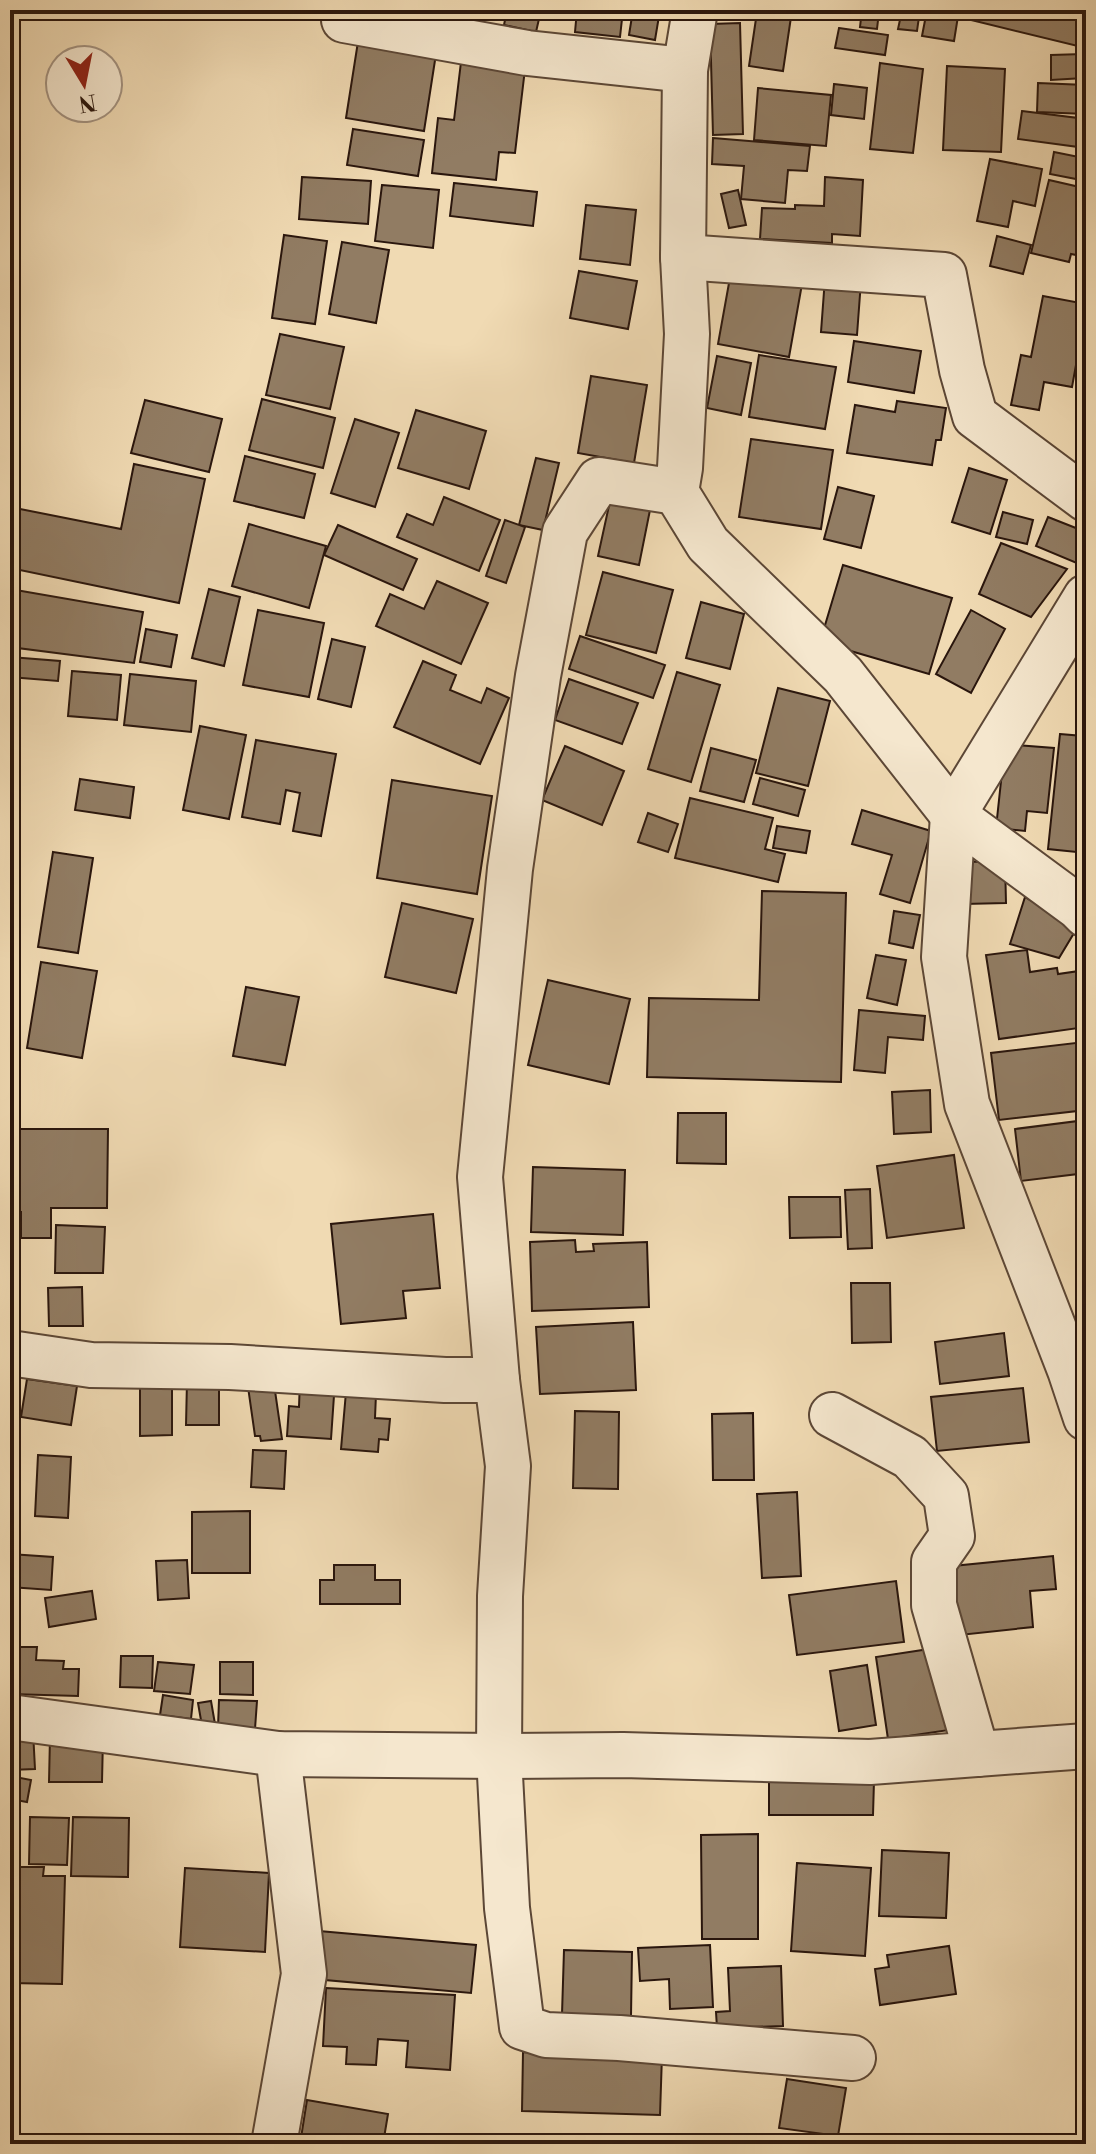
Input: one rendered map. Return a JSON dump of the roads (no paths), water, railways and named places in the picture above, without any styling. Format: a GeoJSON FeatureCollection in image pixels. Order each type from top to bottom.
{"type":"FeatureCollection","features":[{"type":"Feature","properties":{"kind":"street"},"geometry":{"type":"LineString","coordinates":[[695,10],[685,70],[683,257],[687,334],[676,492],[708,544],[843,675],[953,815],[1086,915]]}},
{"type":"Feature","properties":{"kind":"street"},"geometry":{"type":"LineString","coordinates":[[344,20],[527,53],[685,70]]}},
{"type":"Feature","properties":{"kind":"street"},"geometry":{"type":"LineString","coordinates":[[683,257],[944,275],[962,370],[975,416],[1086,499]]}},
{"type":"Feature","properties":{"kind":"street"},"geometry":{"type":"LineString","coordinates":[[676,492],[599,480],[565,532],[538,676],[510,869],[480,1177],[497,1380],[508,1466],[500,1596],[499,1756],[507,1908],[522,2027],[546,2035],[619,2038],[853,2058]]}},
{"type":"Feature","properties":{"kind":"street"},"geometry":{"type":"LineString","coordinates":[[1086,597],[953,815],[944,957],[967,1104],[1065,1355],[1086,1418]]}},
{"type":"Feature","properties":{"kind":"street"},"geometry":{"type":"LineString","coordinates":[[10,1353],[91,1365],[230,1367],[445,1380],[497,1380]]}},
{"type":"Feature","properties":{"kind":"street"},"geometry":{"type":"LineString","coordinates":[[832,1415],[910,1457],[946,1496],[952,1536],[934,1562],[934,1605],[977,1754]]}},
{"type":"Feature","properties":{"kind":"street"},"geometry":{"type":"LineString","coordinates":[[10,1717],[278,1754],[623,1755],[870,1762],[1086,1746]]}},
{"type":"Feature","properties":{"kind":"street"},"geometry":{"type":"LineString","coordinates":[[274,2144],[304,1974],[278,1754]]}}]}
